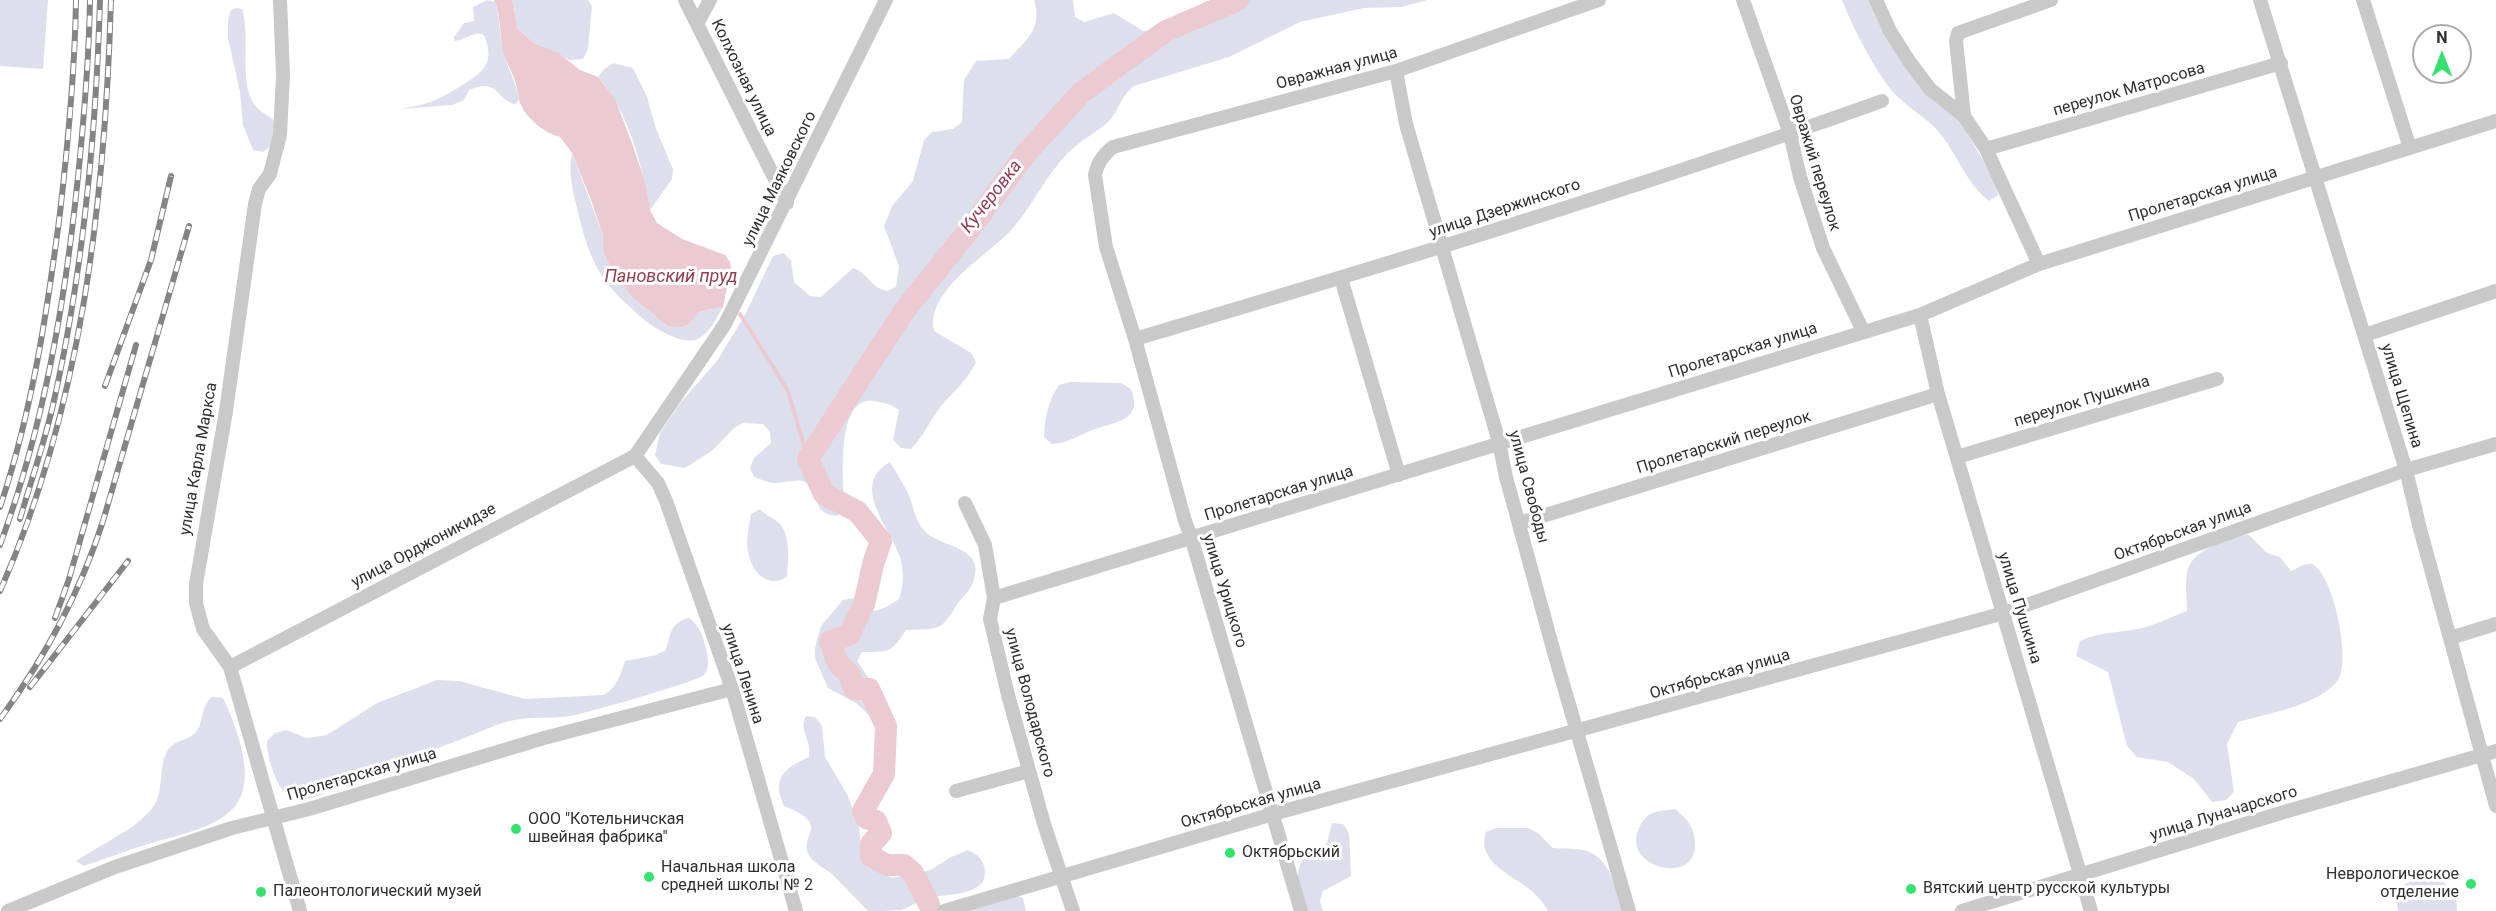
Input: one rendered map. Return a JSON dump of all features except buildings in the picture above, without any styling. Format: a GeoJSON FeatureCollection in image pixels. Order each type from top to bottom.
{"type":"FeatureCollection","features":[{"type":"Feature","properties":{"kind":"street","name":"улица Карла Маркса"},"geometry":{"type":"LineString","coordinates":[[280,0],[283,75],[280,135],[270,174],[259,189],[255,204],[226,411],[196,584],[196,603],[203,629],[230,667],[300,911]]}},
{"type":"Feature","properties":{"kind":"street","name":"Колхозная улица"},"geometry":{"type":"LineString","coordinates":[[685,0],[787,203]]}},
{"type":"Feature","properties":{"kind":"street"},"geometry":{"type":"LineString","coordinates":[[698,24],[710,0]]}},
{"type":"Feature","properties":{"kind":"street","name":"улица Маяковского"},"geometry":{"type":"LineString","coordinates":[[635,456],[725,324],[886,0]]}},
{"type":"Feature","properties":{"kind":"street","name":"Овражная улица"},"geometry":{"type":"LineString","coordinates":[[1095,175],[1097,165],[1104,153],[1113,147],[1396,71],[1599,0]]}},
{"type":"Feature","properties":{"kind":"street","name":"Овражий переулок"},"geometry":{"type":"LineString","coordinates":[[1743,0],[1790,134],[1800,177],[1823,248],[1863,331]]}},
{"type":"Feature","properties":{"kind":"street"},"geometry":{"type":"LineString","coordinates":[[1876,0],[1890,32],[1909,62],[1930,89],[1964,116],[1986,149],[2039,264]]}},
{"type":"Feature","properties":{"kind":"street"},"geometry":{"type":"LineString","coordinates":[[1964,116],[1956,41],[1958,33],[2051,0]]}},
{"type":"Feature","properties":{"kind":"street","name":"улица Щепина"},"geometry":{"type":"LineString","coordinates":[[2260,0],[2406,470],[2496,806]]}},
{"type":"Feature","properties":{"kind":"street"},"geometry":{"type":"LineString","coordinates":[[2363,0],[2410,148]]}},
{"type":"Feature","properties":{"kind":"street","name":"переулок Матросова"},"geometry":{"type":"LineString","coordinates":[[1986,149],[2281,63]]}},
{"type":"Feature","properties":{"kind":"street","name":"улица Свободы"},"geometry":{"type":"LineString","coordinates":[[1396,71],[1406,124],[1440,247],[1499,442],[1506,477],[1555,657],[1629,911]]}},
{"type":"Feature","properties":{"kind":"street","name":"улица Дзержинского"},"geometry":{"type":"LineString","coordinates":[[1135,339],[1440,247],[1790,134],[1882,101]]}},
{"type":"Feature","properties":{"kind":"street","name":"Пролетарская улица"},"geometry":{"type":"LineString","coordinates":[[994,598],[1920,315],[2039,264],[2496,121]]}},
{"type":"Feature","properties":{"kind":"street","name":"улица Урицкого"},"geometry":{"type":"LineString","coordinates":[[1095,175],[1106,247],[1135,339],[1185,521],[1301,911]]}},
{"type":"Feature","properties":{"kind":"street"},"geometry":{"type":"LineString","coordinates":[[1341,278],[1399,475]]}},
{"type":"Feature","properties":{"kind":"street"},"geometry":{"type":"LineString","coordinates":[[2365,335],[2496,291]]}},
{"type":"Feature","properties":{"kind":"street","name":"улица Пушкина"},"geometry":{"type":"LineString","coordinates":[[1920,315],[1938,394],[2091,911]]}},
{"type":"Feature","properties":{"kind":"street","name":"переулок Пушкина"},"geometry":{"type":"LineString","coordinates":[[1957,457],[2217,379]]}},
{"type":"Feature","properties":{"kind":"street","name":"Пролетарский переулок"},"geometry":{"type":"LineString","coordinates":[[1520,523],[1938,394]]}},
{"type":"Feature","properties":{"kind":"street","name":"Октябрьская улица"},"geometry":{"type":"LineString","coordinates":[[944,911],[1273,814],[2004,613],[2406,470],[2496,444]]}},
{"type":"Feature","properties":{"kind":"street","name":"улица Орджоникидзе"},"geometry":{"type":"LineString","coordinates":[[230,667],[635,456]]}},
{"type":"Feature","properties":{"kind":"street","name":"улица Ленина"},"geometry":{"type":"LineString","coordinates":[[635,456],[657,483],[666,501],[732,689],[796,911]]}},
{"type":"Feature","properties":{"kind":"street","name":"улица Володарского"},"geometry":{"type":"LineString","coordinates":[[965,503],[984,545],[994,598],[990,619],[1029,771],[1073,911]]}},
{"type":"Feature","properties":{"kind":"street"},"geometry":{"type":"LineString","coordinates":[[2450,638],[2496,624]]}},
{"type":"Feature","properties":{"kind":"street","name":"Пролетарская улица"},"geometry":{"type":"LineString","coordinates":[[8,911],[155,853],[232,828],[274,818],[544,738],[732,689]]}},
{"type":"Feature","properties":{"kind":"street","name":"улица Луначарского"},"geometry":{"type":"LineString","coordinates":[[1962,911],[2284,812],[2496,751]]}},
{"type":"Feature","properties":{"kind":"street"},"geometry":{"type":"LineString","coordinates":[[956,791],[1029,771]]}},
{"type":"Feature","properties":{"kind":"shaded area"},"geometry":{"type":"Polygon","coordinates":[[[0,0],[48,0],[43,69],[0,66],[0,0]]]}},
{"type":"Feature","properties":{"kind":"shaded area"},"geometry":{"type":"Polygon","coordinates":[[[487,0],[495,2],[497,8],[504,55],[519,99],[516,104],[505,99],[492,88],[479,86],[469,90],[464,100],[452,105],[400,109],[442,97],[472,79],[484,68],[487,62],[488,46],[484,35],[476,34],[454,41],[454,37],[464,23],[474,21],[473,7],[487,0]]]}},
{"type":"Feature","properties":{"kind":"shaded area"},"geometry":{"type":"Polygon","coordinates":[[[512,0],[588,0],[592,6],[588,49],[583,59],[569,60],[535,44],[518,29],[512,0]]]}},
{"type":"Feature","properties":{"kind":"shaded area"},"geometry":{"type":"Polygon","coordinates":[[[1034,0],[1073,0],[1075,17],[1084,22],[1114,13],[1143,31],[1164,29],[1222,0],[1428,0],[1401,7],[1364,8],[1300,22],[1229,57],[1134,86],[1123,98],[1108,122],[1060,161],[1014,227],[962,273],[939,301],[934,316],[934,331],[971,353],[976,362],[965,380],[941,406],[916,444],[911,449],[901,448],[893,440],[899,410],[893,406],[873,401],[861,404],[852,413],[844,444],[844,508],[837,516],[822,511],[814,490],[805,482],[773,483],[754,477],[750,468],[754,458],[771,443],[770,432],[763,424],[743,423],[734,428],[712,451],[685,468],[661,464],[655,455],[660,433],[681,402],[717,361],[745,315],[773,256],[784,253],[791,261],[794,282],[810,296],[821,297],[853,268],[881,289],[887,291],[896,287],[899,266],[884,226],[892,206],[913,181],[924,140],[932,132],[953,129],[962,122],[964,80],[976,61],[1009,59],[1027,40],[1035,26],[1034,0]]]}},
{"type":"Feature","properties":{"kind":"shaded area"},"geometry":{"type":"Polygon","coordinates":[[[1842,0],[1869,0],[1876,17],[1911,75],[1925,92],[1957,116],[1997,184],[1998,195],[1989,201],[1967,176],[1938,131],[1891,90],[1867,52],[1842,0]]]}},
{"type":"Feature","properties":{"kind":"shaded area"},"geometry":{"type":"Polygon","coordinates":[[[242,9],[244,20],[246,73],[250,96],[257,108],[276,123],[272,145],[263,152],[253,150],[243,125],[240,92],[228,38],[228,20],[231,10],[242,9]]]}},
{"type":"Feature","properties":{"kind":"shaded area"},"geometry":{"type":"Polygon","coordinates":[[[613,63],[633,68],[647,97],[656,129],[673,169],[672,179],[650,210],[633,140],[618,106],[598,77],[613,63]]]}},
{"type":"Feature","properties":{"kind":"shaded area"},"geometry":{"type":"Polygon","coordinates":[[[572,153],[603,235],[603,250],[610,267],[631,296],[667,326],[693,317],[698,312],[723,307],[702,337],[683,340],[655,328],[609,286],[595,264],[582,227],[573,190],[572,153]]]}},
{"type":"Feature","properties":{"kind":"shaded area"},"geometry":{"type":"Polygon","coordinates":[[[1069,382],[1121,383],[1131,389],[1134,407],[1126,418],[1120,421],[1052,444],[1044,437],[1048,410],[1059,385],[1069,382]]]}},
{"type":"Feature","properties":{"kind":"shaded area"},"geometry":{"type":"Polygon","coordinates":[[[890,462],[908,494],[922,528],[929,535],[968,554],[974,561],[976,571],[971,588],[943,624],[933,628],[906,630],[897,643],[888,650],[862,652],[857,661],[882,698],[880,712],[871,717],[856,703],[828,688],[815,658],[815,647],[821,626],[843,600],[853,598],[864,609],[875,611],[899,599],[903,578],[900,557],[876,507],[873,494],[873,482],[878,471],[890,462]]]}},
{"type":"Feature","properties":{"kind":"shaded area"},"geometry":{"type":"Polygon","coordinates":[[[760,509],[780,524],[786,535],[787,577],[780,580],[763,578],[751,563],[749,556],[747,541],[751,514],[760,509]]]}},
{"type":"Feature","properties":{"kind":"shaded area"},"geometry":{"type":"Polygon","coordinates":[[[2248,534],[2267,553],[2280,557],[2291,571],[2312,564],[2320,571],[2333,600],[2338,619],[2343,655],[2342,670],[2338,680],[2319,696],[2292,707],[2238,722],[2227,744],[2234,792],[2226,800],[2212,802],[2194,779],[2168,762],[2137,757],[2127,746],[2108,672],[2076,656],[2080,641],[2096,635],[2146,627],[2187,611],[2187,573],[2195,557],[2212,546],[2248,534]]]}},
{"type":"Feature","properties":{"kind":"shaded area"},"geometry":{"type":"Polygon","coordinates":[[[689,618],[696,625],[704,640],[708,665],[704,675],[683,684],[580,714],[505,722],[370,771],[308,799],[294,799],[288,796],[274,774],[267,741],[275,733],[286,730],[307,738],[327,735],[377,703],[437,680],[459,681],[525,699],[604,695],[615,685],[625,661],[656,655],[666,650],[670,634],[675,626],[689,618]]]}},
{"type":"Feature","properties":{"kind":"shaded area"},"geometry":{"type":"Polygon","coordinates":[[[212,697],[223,698],[233,720],[244,760],[244,785],[241,796],[234,807],[213,823],[185,834],[137,847],[84,866],[76,861],[130,828],[155,804],[163,763],[168,750],[174,744],[195,733],[200,725],[205,706],[212,697]]]}},
{"type":"Feature","properties":{"kind":"shaded area"},"geometry":{"type":"Polygon","coordinates":[[[806,716],[815,717],[822,726],[825,757],[848,796],[859,827],[861,849],[872,867],[892,878],[931,870],[949,858],[968,850],[982,861],[985,871],[980,885],[965,892],[927,898],[901,910],[868,911],[832,874],[813,860],[808,852],[807,844],[811,826],[800,813],[784,806],[779,788],[780,781],[787,770],[809,757],[809,745],[804,731],[806,716]]]}},
{"type":"Feature","properties":{"kind":"shaded area"},"geometry":{"type":"Polygon","coordinates":[[[1675,809],[1692,828],[1695,843],[1693,856],[1685,865],[1674,868],[1650,863],[1641,855],[1636,844],[1641,823],[1652,813],[1675,809]]]}},
{"type":"Feature","properties":{"kind":"shaded area"},"geometry":{"type":"Polygon","coordinates":[[[1332,823],[1343,824],[1349,833],[1351,876],[1323,891],[1320,901],[1323,911],[1304,911],[1298,883],[1300,866],[1304,859],[1320,851],[1327,843],[1332,823]]]}},
{"type":"Feature","properties":{"kind":"shaded area"},"geometry":{"type":"Polygon","coordinates":[[[1496,828],[1528,828],[1538,833],[1553,848],[1583,850],[1595,855],[1611,876],[1623,911],[1548,911],[1537,896],[1492,861],[1484,843],[1486,832],[1496,828]]]}},
{"type":"Feature","properties":{"kind":"shaded area"},"geometry":{"type":"Polygon","coordinates":[[[2428,877],[2439,879],[2456,892],[2457,911],[2398,911],[2399,890],[2413,880],[2428,877]]]}},
{"type":"Feature","properties":{"kind":"shaded area"},"geometry":{"type":"Polygon","coordinates":[[[1015,895],[1023,898],[1026,911],[962,911],[1015,895]]]}},
{"type":"Feature","properties":{"kind":"water","name":"Пановский пруд"},"geometry":{"type":"Polygon","coordinates":[[[494,0],[512,0],[518,29],[535,44],[558,53],[580,70],[598,77],[615,99],[645,182],[650,210],[657,223],[682,239],[725,255],[730,262],[732,276],[728,283],[723,307],[698,312],[689,324],[681,327],[667,326],[631,296],[610,267],[603,250],[603,235],[572,153],[560,137],[535,123],[525,112],[519,100],[515,81],[503,51],[499,16],[494,0]]]}},
{"type":"Feature","properties":{"kind":"waterway","name":"Кучеровка"},"geometry":{"type":"LineString","coordinates":[[929,904],[913,873],[904,865],[887,865],[871,856],[871,844],[881,833],[876,821],[866,818],[863,811],[884,774],[886,726],[869,689],[854,689],[850,675],[838,663],[830,641],[849,635],[864,604],[881,541],[858,512],[824,494],[808,459],[904,311],[1028,151],[1082,92],[1166,31],[1238,0]]}},
{"type":"Feature","properties":{"kind":"waterway"},"geometry":{"type":"LineString","coordinates":[[740,314],[788,391],[808,459]]}},
{"type":"Feature","properties":{"kind":"railway"},"geometry":{"type":"LineString","coordinates":[[0,507],[30,399],[50,288],[68,134],[76,0]]}},
{"type":"Feature","properties":{"kind":"railway"},"geometry":{"type":"LineString","coordinates":[[0,545],[41,409],[67,271],[80,155],[90,0]]}},
{"type":"Feature","properties":{"kind":"railway"},"geometry":{"type":"LineString","coordinates":[[20,519],[49,420],[63,355],[80,254],[91,153],[100,0]]}},
{"type":"Feature","properties":{"kind":"railway"},"geometry":{"type":"LineString","coordinates":[[0,591],[28,521],[51,449],[70,375],[84,301],[103,151],[111,0]]}},
{"type":"Feature","properties":{"kind":"railway"},"geometry":{"type":"LineString","coordinates":[[105,386],[151,260],[171,176]]}},
{"type":"Feature","properties":{"kind":"railway"},"geometry":{"type":"LineString","coordinates":[[0,719],[46,649],[72,599],[94,548],[189,226]]}},
{"type":"Feature","properties":{"kind":"railway"},"geometry":{"type":"LineString","coordinates":[[55,618],[69,579],[136,345]]}},
{"type":"Feature","properties":{"kind":"railway"},"geometry":{"type":"LineString","coordinates":[[30,687],[128,561]]}},
{"type":"Feature","properties":{"kind":"place","name":"ООО \"Котельничская швейная фабрика\""},"geometry":{"type":"Point","coordinates":[516,829]}},
{"type":"Feature","properties":{"kind":"place","name":"Октябрьский"},"geometry":{"type":"Point","coordinates":[1230,853]}},
{"type":"Feature","properties":{"kind":"place","name":"Начальная школа средней школы № 2"},"geometry":{"type":"Point","coordinates":[649,877]}},
{"type":"Feature","properties":{"kind":"place","name":"Неврологическое отделение"},"geometry":{"type":"Point","coordinates":[2471,884]}},
{"type":"Feature","properties":{"kind":"place","name":"Вятский центр русской культуры"},"geometry":{"type":"Point","coordinates":[1911,889]}},
{"type":"Feature","properties":{"kind":"place","name":"Палеонтологический музей"},"geometry":{"type":"Point","coordinates":[261,892]}}]}
